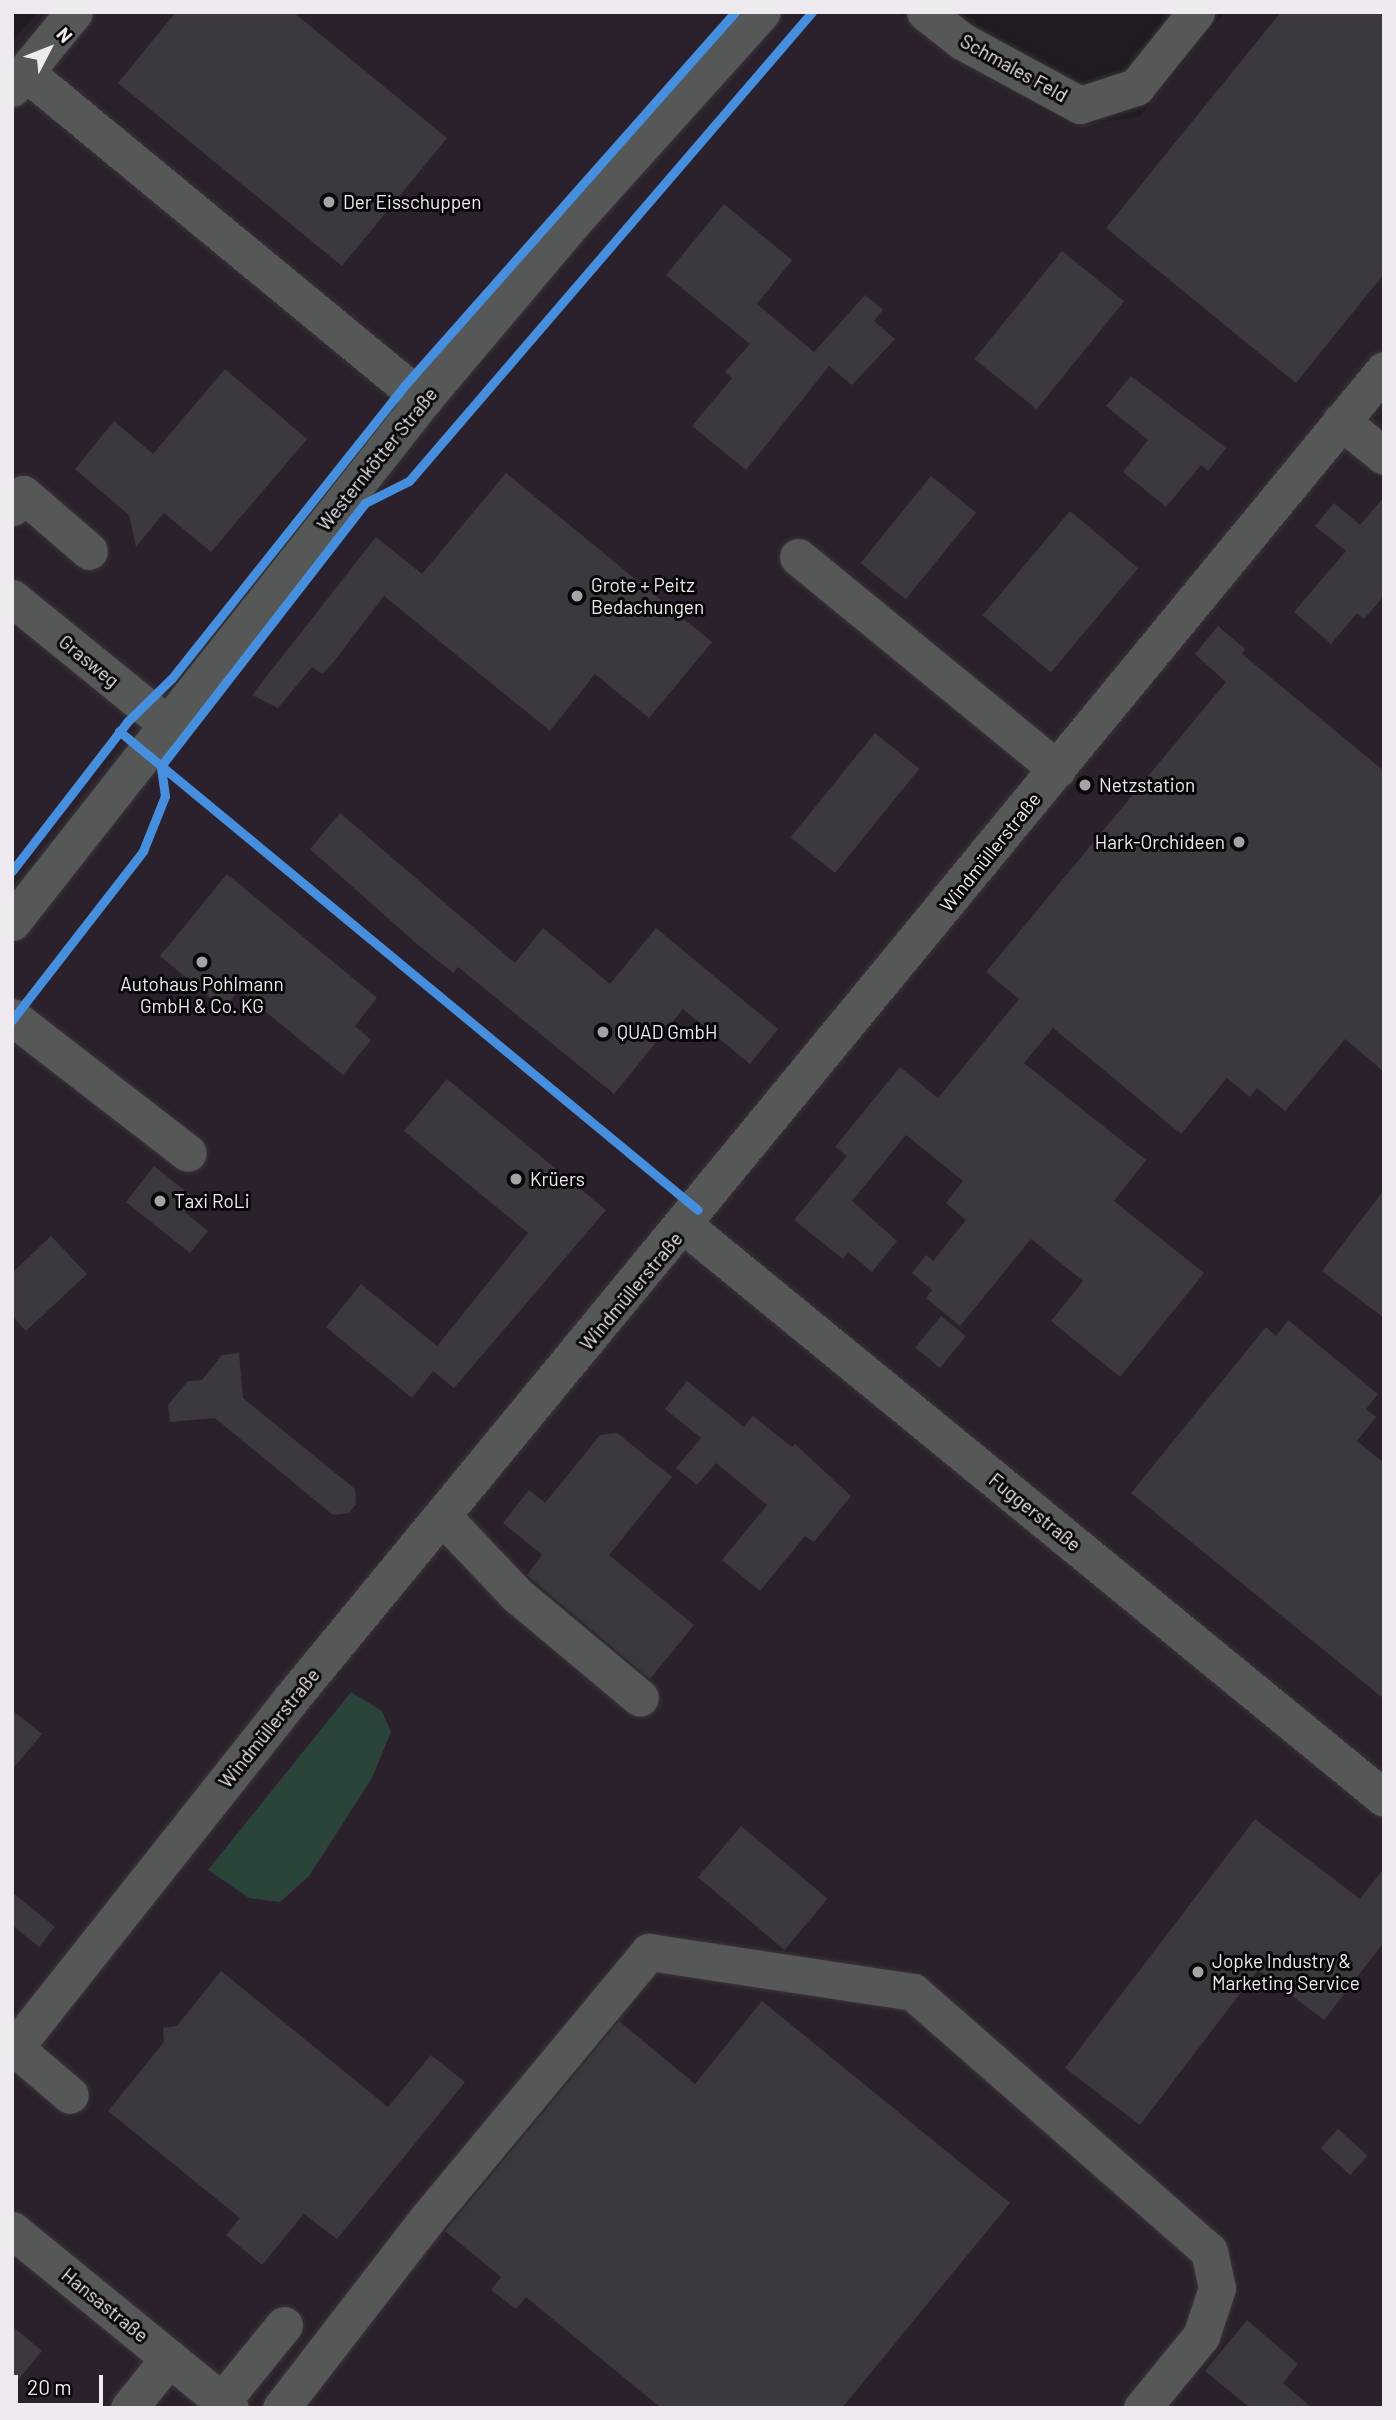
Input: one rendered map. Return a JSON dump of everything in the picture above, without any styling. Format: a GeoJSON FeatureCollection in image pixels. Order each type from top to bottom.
{"type":"FeatureCollection","features":[{"type":"Feature","properties":{"kind":"street"},"geometry":{"type":"LineString","coordinates":[[74,12],[19,80],[423,400]]}},
{"type":"Feature","properties":{"kind":"street","name":"Westernkötter Straße"},"geometry":{"type":"LineString","coordinates":[[12,922],[166,723],[423,400],[579,215],[762,12]]}},
{"type":"Feature","properties":{"kind":"street","name":"Schmales Feld"},"geometry":{"type":"LineString","coordinates":[[925,12],[962,41],[1080,105],[1136,87],[1196,12]]}},
{"type":"Feature","properties":{"kind":"street","name":"Windmüllerstraße"},"geometry":{"type":"LineString","coordinates":[[18,2034],[442,1516],[685,1226],[1384,370]]}},
{"type":"Feature","properties":{"kind":"street"},"geometry":{"type":"LineString","coordinates":[[1341,421],[1384,456]]}},
{"type":"Feature","properties":{"kind":"street"},"geometry":{"type":"LineString","coordinates":[[12,507],[23,494],[89,551]]}},
{"type":"Feature","properties":{"kind":"street"},"geometry":{"type":"LineString","coordinates":[[798,557],[1057,769]]}},
{"type":"Feature","properties":{"kind":"street","name":"Grasweg"},"geometry":{"type":"LineString","coordinates":[[12,598],[166,723]]}},
{"type":"Feature","properties":{"kind":"street"},"geometry":{"type":"LineString","coordinates":[[12,1017],[188,1153]]}},
{"type":"Feature","properties":{"kind":"street","name":"Fuggerstraße"},"geometry":{"type":"LineString","coordinates":[[685,1226],[1384,1798]]}},
{"type":"Feature","properties":{"kind":"street"},"geometry":{"type":"LineString","coordinates":[[442,1516],[517,1595],[640,1698]]}},
{"type":"Feature","properties":{"kind":"street"},"geometry":{"type":"LineString","coordinates":[[281,2408],[427,2219],[649,1952],[913,1992],[1209,2251],[1217,2288],[1201,2336],[1142,2408]]}},
{"type":"Feature","properties":{"kind":"street"},"geometry":{"type":"LineString","coordinates":[[18,2034],[70,2095]]}},
{"type":"Feature","properties":{"kind":"street","name":"Hansastraße"},"geometry":{"type":"LineString","coordinates":[[12,2230],[226,2404]]}},
{"type":"Feature","properties":{"kind":"street"},"geometry":{"type":"LineString","coordinates":[[226,2404],[284,2325]]}},
{"type":"Feature","properties":{"kind":"street"},"geometry":{"type":"LineString","coordinates":[[129,2408],[169,2358]]}},
{"type":"Feature","properties":{"kind":"shaded area"},"geometry":{"type":"Polygon","coordinates":[[[38,12],[898,12],[996,84],[1072,126],[1139,117],[1225,12],[1384,12],[1384,2408],[12,2408],[12,42],[38,12]]]}},
{"type":"Feature","properties":{"kind":"green space"},"geometry":{"type":"Polygon","coordinates":[[[351,1692],[382,1711],[391,1732],[372,1778],[309,1876],[280,1902],[249,1898],[208,1870],[351,1692]]]}},
{"type":"Feature","properties":{"kind":"building","name":"Der Eisschuppen"},"geometry":{"type":"Polygon","coordinates":[[[176,12],[293,12],[447,138],[342,266],[118,83],[176,12]]]}},
{"type":"Feature","properties":{"kind":"building"},"geometry":{"type":"Polygon","coordinates":[[[1281,12],[1384,12],[1384,274],[1296,383],[1106,228],[1281,12]]]}},
{"type":"Feature","properties":{"kind":"building"},"geometry":{"type":"Polygon","coordinates":[[[724,204],[792,260],[757,304],[814,352],[865,295],[883,310],[874,321],[895,339],[852,385],[829,366],[746,470],[692,426],[732,378],[725,372],[750,344],[666,275],[724,204]]]}},
{"type":"Feature","properties":{"kind":"building"},"geometry":{"type":"Polygon","coordinates":[[[1062,251],[1124,301],[1037,409],[975,359],[1062,251]]]}},
{"type":"Feature","properties":{"kind":"building"},"geometry":{"type":"Polygon","coordinates":[[[225,369],[307,439],[211,552],[164,513],[136,547],[129,515],[75,469],[114,421],[153,454],[225,369]]]}},
{"type":"Feature","properties":{"kind":"building"},"geometry":{"type":"Polygon","coordinates":[[[1131,376],[1226,448],[1208,471],[1201,465],[1166,507],[1123,472],[1148,440],[1106,406],[1131,376]]]}},
{"type":"Feature","properties":{"kind":"building"},"geometry":{"type":"Polygon","coordinates":[[[506,473],[712,642],[649,718],[595,674],[550,731],[384,596],[332,664],[322,674],[312,667],[278,708],[252,695],[376,537],[422,574],[506,473]]]}},
{"type":"Feature","properties":{"kind":"building"},"geometry":{"type":"Polygon","coordinates":[[[931,476],[976,513],[906,600],[861,563],[931,476]]]}},
{"type":"Feature","properties":{"kind":"building"},"geometry":{"type":"Polygon","coordinates":[[[1384,497],[1384,596],[1364,619],[1357,613],[1331,644],[1294,612],[1346,551],[1315,526],[1334,503],[1360,525],[1384,497]]]}},
{"type":"Feature","properties":{"kind":"building"},"geometry":{"type":"Polygon","coordinates":[[[1070,511],[1138,568],[1051,672],[983,615],[1070,511]]]}},
{"type":"Feature","properties":{"kind":"building","name":"Hark-Orchideen"},"geometry":{"type":"Polygon","coordinates":[[[1218,626],[1245,649],[1242,654],[1384,771],[1384,1072],[1345,1039],[1285,1111],[1257,1088],[1250,1097],[1227,1078],[1181,1134],[1053,1028],[1024,1063],[1146,1160],[1114,1201],[1204,1273],[1120,1377],[1051,1321],[1083,1281],[1031,1239],[960,1326],[926,1298],[932,1290],[912,1273],[926,1255],[933,1261],[966,1220],[946,1203],[963,1181],[906,1135],[852,1201],[897,1241],[872,1272],[848,1252],[843,1259],[794,1220],[847,1156],[835,1147],[900,1067],[938,1098],[1019,999],[986,972],[1226,682],[1195,654],[1218,626]]]}},
{"type":"Feature","properties":{"kind":"building"},"geometry":{"type":"Polygon","coordinates":[[[875,733],[919,769],[835,873],[791,837],[875,733]]]}},
{"type":"Feature","properties":{"kind":"building"},"geometry":{"type":"Polygon","coordinates":[[[340,813],[515,963],[543,928],[610,984],[656,928],[778,1029],[750,1064],[683,1009],[614,1094],[458,967],[453,973],[417,944],[310,849],[340,813]]]}},
{"type":"Feature","properties":{"kind":"building"},"geometry":{"type":"Polygon","coordinates":[[[227,874],[377,998],[355,1026],[371,1040],[343,1075],[239,990],[224,1009],[160,956],[227,874]]]}},
{"type":"Feature","properties":{"kind":"building"},"geometry":{"type":"Polygon","coordinates":[[[447,1079],[606,1210],[454,1388],[433,1371],[412,1398],[326,1327],[361,1284],[437,1346],[528,1233],[404,1131],[447,1079]]]}},
{"type":"Feature","properties":{"kind":"building","name":"Taxi RoLi"},"geometry":{"type":"Polygon","coordinates":[[[154,1166],[195,1199],[185,1212],[208,1231],[190,1253],[126,1202],[154,1166]]]}},
{"type":"Feature","properties":{"kind":"building"},"geometry":{"type":"Polygon","coordinates":[[[1384,1190],[1384,1318],[1322,1271],[1384,1190]]]}},
{"type":"Feature","properties":{"kind":"building"},"geometry":{"type":"Polygon","coordinates":[[[51,1236],[87,1274],[26,1331],[12,1316],[12,1273],[51,1236]]]}},
{"type":"Feature","properties":{"kind":"building"},"geometry":{"type":"Polygon","coordinates":[[[941,1316],[966,1336],[940,1368],[915,1348],[941,1316]]]}},
{"type":"Feature","properties":{"kind":"building"},"geometry":{"type":"Polygon","coordinates":[[[1288,1320],[1378,1394],[1366,1409],[1376,1417],[1357,1441],[1384,1463],[1384,1699],[1131,1493],[1266,1327],[1276,1336],[1288,1320]]]}},
{"type":"Feature","properties":{"kind":"building"},"geometry":{"type":"Polygon","coordinates":[[[239,1353],[243,1398],[355,1489],[356,1504],[349,1513],[333,1515],[215,1418],[170,1422],[168,1405],[188,1381],[202,1380],[222,1355],[239,1353]]]}},
{"type":"Feature","properties":{"kind":"building"},"geometry":{"type":"Polygon","coordinates":[[[687,1381],[744,1427],[753,1416],[792,1447],[795,1444],[851,1496],[814,1542],[805,1536],[760,1591],[722,1560],[767,1505],[716,1463],[697,1485],[676,1468],[701,1438],[665,1409],[687,1381]]]}},
{"type":"Feature","properties":{"kind":"building"},"geometry":{"type":"Polygon","coordinates":[[[617,1433],[672,1477],[609,1555],[694,1625],[650,1679],[527,1575],[542,1555],[503,1523],[529,1490],[545,1503],[600,1435],[617,1433]]]}},
{"type":"Feature","properties":{"kind":"building"},"geometry":{"type":"Polygon","coordinates":[[[12,1710],[42,1734],[12,1770],[12,1710]]]}},
{"type":"Feature","properties":{"kind":"building","name":"Jopke Industry & Marketing Service"},"geometry":{"type":"Polygon","coordinates":[[[1255,1819],[1360,1899],[1384,1868],[1384,1942],[1324,2020],[1258,1970],[1140,2125],[1065,2068],[1255,1819]]]}},
{"type":"Feature","properties":{"kind":"building"},"geometry":{"type":"Polygon","coordinates":[[[741,1826],[828,1899],[784,1950],[698,1877],[741,1826]]]}},
{"type":"Feature","properties":{"kind":"building"},"geometry":{"type":"Polygon","coordinates":[[[12,1892],[55,1927],[39,1947],[12,1925],[12,1892]]]}},
{"type":"Feature","properties":{"kind":"building"},"geometry":{"type":"Polygon","coordinates":[[[221,1971],[388,2107],[431,2055],[465,2082],[337,2239],[304,2214],[262,2265],[226,2235],[240,2218],[108,2111],[164,2042],[163,2028],[177,2026],[221,1971]]]}},
{"type":"Feature","properties":{"kind":"building"},"geometry":{"type":"Polygon","coordinates":[[[762,2001],[1010,2203],[842,2408],[661,2408],[526,2297],[516,2309],[491,2290],[501,2277],[445,2231],[619,2021],[695,2084],[762,2001]]]}},
{"type":"Feature","properties":{"kind":"building"},"geometry":{"type":"Polygon","coordinates":[[[1338,2129],[1368,2156],[1350,2175],[1321,2148],[1338,2129]]]}},
{"type":"Feature","properties":{"kind":"building"},"geometry":{"type":"Polygon","coordinates":[[[1247,2320],[1298,2364],[1283,2383],[1312,2408],[1250,2408],[1205,2371],[1247,2320]]]}},
{"type":"Feature","properties":{"kind":"building"},"geometry":{"type":"Polygon","coordinates":[[[12,2326],[42,2351],[12,2387],[12,2326]]]}},
{"type":"Feature","properties":{"kind":"cycle path"},"geometry":{"type":"LineString","coordinates":[[12,871],[127,722],[172,678],[405,385],[735,12]]}},
{"type":"Feature","properties":{"kind":"cycle path"},"geometry":{"type":"LineString","coordinates":[[12,1020],[143,851],[165,796],[161,766],[365,503],[409,481],[812,12]]}},
{"type":"Feature","properties":{"kind":"cycle path"},"geometry":{"type":"LineString","coordinates":[[119,731],[698,1210]]}},
{"type":"Feature","properties":{"kind":"place","name":"Der Eisschuppen"},"geometry":{"type":"Point","coordinates":[329,202]}},
{"type":"Feature","properties":{"kind":"place","name":"Grote + Peitz Bedachungen"},"geometry":{"type":"Point","coordinates":[577,596]}},
{"type":"Feature","properties":{"kind":"place","name":"Netzstation"},"geometry":{"type":"Point","coordinates":[1085,785]}},
{"type":"Feature","properties":{"kind":"place","name":"Hark-Orchideen"},"geometry":{"type":"Point","coordinates":[1239,842]}},
{"type":"Feature","properties":{"kind":"place","name":"Autohaus Pohlmann GmbH & Co. KG"},"geometry":{"type":"Point","coordinates":[202,962]}},
{"type":"Feature","properties":{"kind":"place","name":"QUAD GmbH"},"geometry":{"type":"Point","coordinates":[603,1032]}},
{"type":"Feature","properties":{"kind":"place","name":"Krüers"},"geometry":{"type":"Point","coordinates":[516,1179]}},
{"type":"Feature","properties":{"kind":"place","name":"Taxi RoLi"},"geometry":{"type":"Point","coordinates":[160,1201]}},
{"type":"Feature","properties":{"kind":"place","name":"Jopke Industry & Marketing Service"},"geometry":{"type":"Point","coordinates":[1198,1972]}}]}
